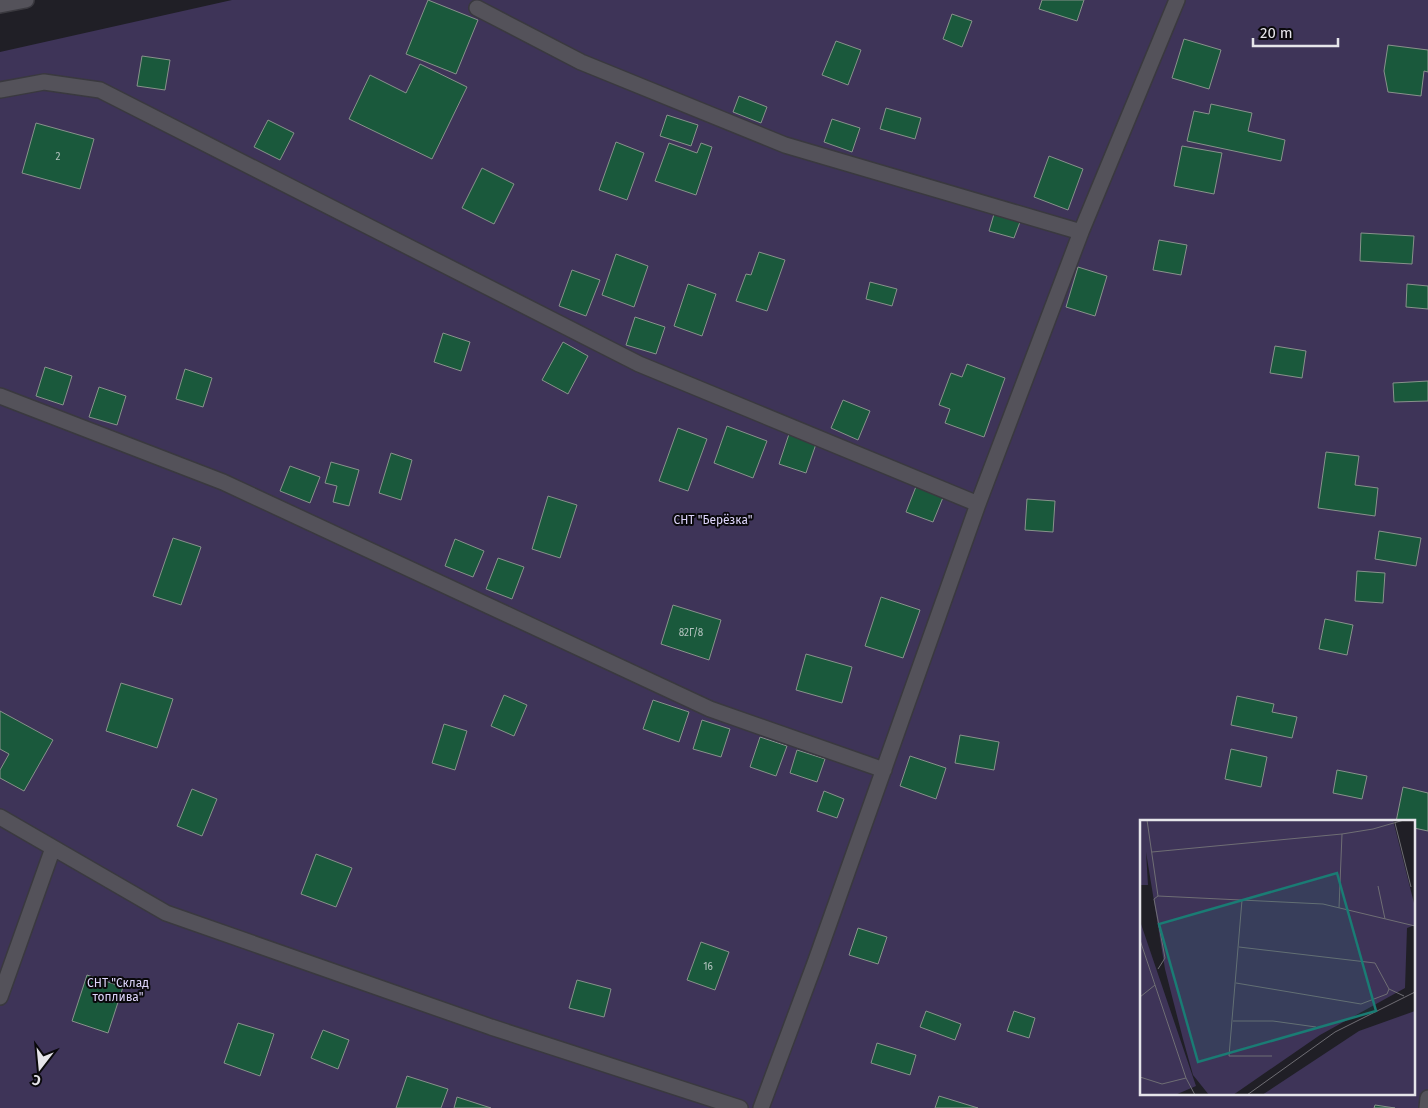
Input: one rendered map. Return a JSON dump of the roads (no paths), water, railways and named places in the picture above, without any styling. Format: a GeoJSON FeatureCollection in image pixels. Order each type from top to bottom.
{"type":"FeatureCollection","features":[{"type":"Feature","properties":{"kind":"street"},"geometry":{"type":"LineString","coordinates":[[0,5],[26,0]]}},
{"type":"Feature","properties":{"kind":"street"},"geometry":{"type":"LineString","coordinates":[[761,1108],[978,504],[1081,232],[1178,0]]}},
{"type":"Feature","properties":{"kind":"street"},"geometry":{"type":"LineString","coordinates":[[477,8],[581,62],[785,145],[1081,232]]}},
{"type":"Feature","properties":{"kind":"street"},"geometry":{"type":"LineString","coordinates":[[0,90],[44,82],[100,90],[639,364],[978,504]]}},
{"type":"Feature","properties":{"kind":"street"},"geometry":{"type":"LineString","coordinates":[[0,396],[223,482],[710,709],[884,770]]}},
{"type":"Feature","properties":{"kind":"street"},"geometry":{"type":"LineString","coordinates":[[0,817],[166,913],[491,1027],[740,1108]]}},
{"type":"Feature","properties":{"kind":"street"},"geometry":{"type":"LineString","coordinates":[[0,997],[53,848]]}},
{"type":"Feature","properties":{"kind":"street"},"geometry":{"type":"LineString","coordinates":[[1427,1108],[1428,1098]]}},
{"type":"Feature","properties":{"kind":"park label","name":"СНТ \"Берёзка\""},"geometry":{"type":"Point","coordinates":[713,520]}},
{"type":"Feature","properties":{"kind":"park label","name":"СНТ \"Склад топлива\""},"geometry":{"type":"Point","coordinates":[118,990]}}]}
